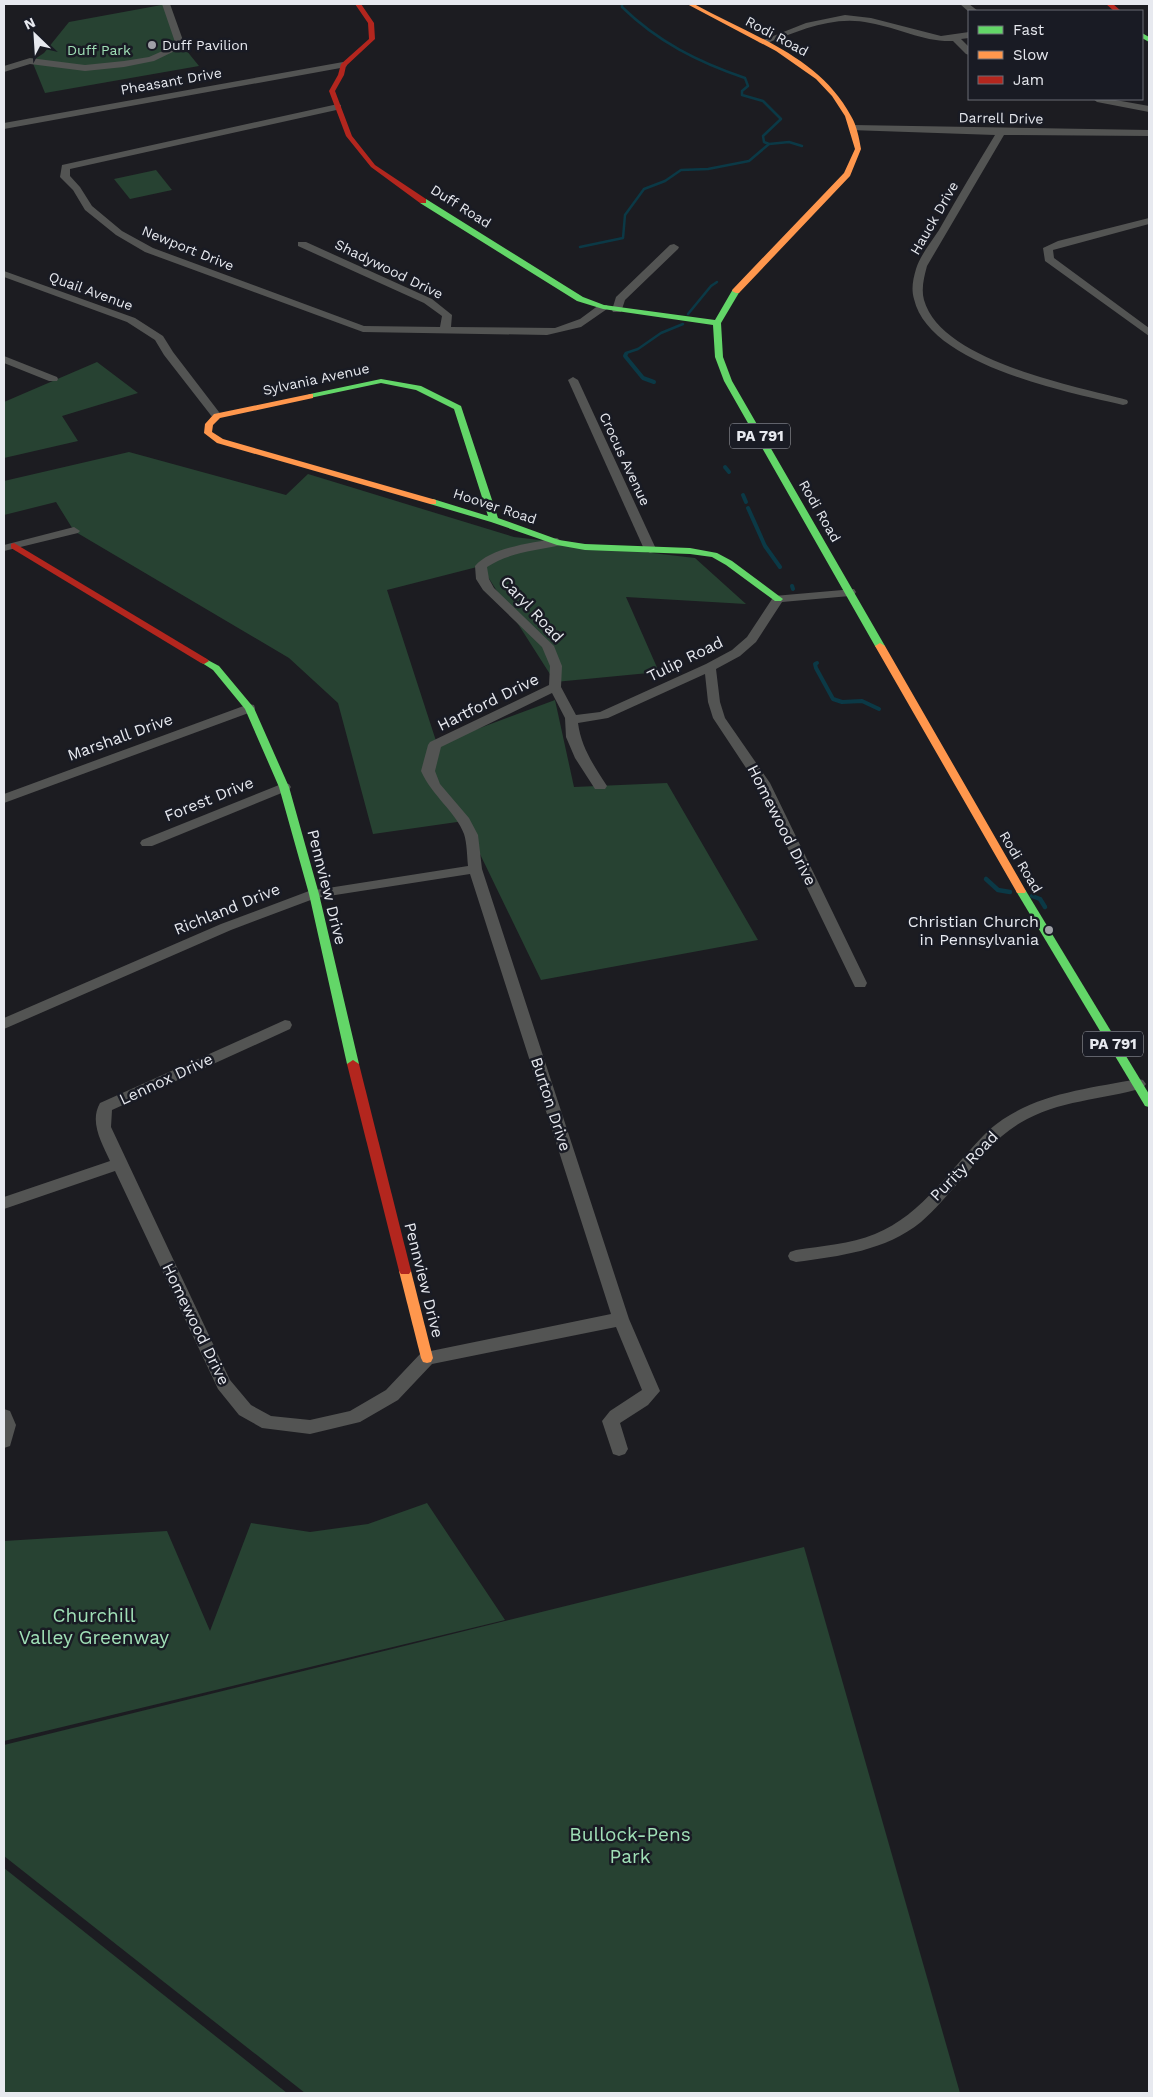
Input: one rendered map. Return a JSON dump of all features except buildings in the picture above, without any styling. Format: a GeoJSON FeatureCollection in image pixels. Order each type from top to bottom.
{"type":"FeatureCollection","features":[{"type":"Feature","properties":{"kind":"street"},"geometry":{"type":"LineString","coordinates":[[4,69],[30,61],[63,67],[85,68],[151,59],[170,52],[180,46],[180,36],[166,4]]}},
{"type":"Feature","properties":{"kind":"street","name":"Duff Road"},"geometry":{"type":"LineString","coordinates":[[358,4],[371,23],[372,39],[343,65],[341,75],[332,91],[349,136],[373,166],[422,200],[586,302],[603,308],[717,322]]}},
{"type":"Feature","properties":{"kind":"street","name":"Rodi Road"},"geometry":{"type":"LineString","coordinates":[[690,4],[726,25],[797,61],[828,86],[848,114],[858,149],[847,174],[738,287],[717,322],[719,357],[728,380],[986,833],[1149,1103]]}},
{"type":"Feature","properties":{"kind":"street"},"geometry":{"type":"LineString","coordinates":[[762,42],[828,18],[858,18],[888,25],[926,38],[956,39],[968,35]]}},
{"type":"Feature","properties":{"kind":"street"},"geometry":{"type":"LineString","coordinates":[[956,39],[968,51]]}},
{"type":"Feature","properties":{"kind":"street","name":"Pheasant Drive"},"geometry":{"type":"LineString","coordinates":[[4,126],[343,65]]}},
{"type":"Feature","properties":{"kind":"street"},"geometry":{"type":"LineString","coordinates":[[1102,100],[1149,109]]}},
{"type":"Feature","properties":{"kind":"street","name":"Newport Drive"},"geometry":{"type":"LineString","coordinates":[[338,107],[100,158],[65,167],[65,177],[77,190],[88,208],[119,233],[149,250],[363,329],[540,332],[561,330],[583,323],[603,308]]}},
{"type":"Feature","properties":{"kind":"street","name":"Darrell Drive"},"geometry":{"type":"LineString","coordinates":[[853,128],[1001,132],[1149,132]]}},
{"type":"Feature","properties":{"kind":"street","name":"Hauck Drive"},"geometry":{"type":"LineString","coordinates":[[1001,132],[922,266],[918,288],[919,300],[924,312],[947,336],[976,356],[995,366],[1122,402]]}},
{"type":"Feature","properties":{"kind":"street"},"geometry":{"type":"LineString","coordinates":[[1149,221],[1048,248],[1050,259],[1149,333]]}},
{"type":"Feature","properties":{"kind":"street","name":"Shadywood Drive"},"geometry":{"type":"LineString","coordinates":[[302,244],[428,301],[447,315],[445,331]]}},
{"type":"Feature","properties":{"kind":"street"},"geometry":{"type":"LineString","coordinates":[[617,310],[620,299],[674,247]]}},
{"type":"Feature","properties":{"kind":"street","name":"Quail Avenue"},"geometry":{"type":"LineString","coordinates":[[4,274],[131,320],[159,338],[213,420]]}},
{"type":"Feature","properties":{"kind":"street"},"geometry":{"type":"LineString","coordinates":[[1137,324],[1149,321]]}},
{"type":"Feature","properties":{"kind":"street"},"geometry":{"type":"LineString","coordinates":[[4,359],[54,379]]}},
{"type":"Feature","properties":{"kind":"street","name":"Crocus Avenue"},"geometry":{"type":"LineString","coordinates":[[573,380],[650,549]]}},
{"type":"Feature","properties":{"kind":"street","name":"Sylvania Avenue"},"geometry":{"type":"LineString","coordinates":[[213,420],[381,381],[418,388],[458,408],[494,520]]}},
{"type":"Feature","properties":{"kind":"street","name":"Hoover Road"},"geometry":{"type":"LineString","coordinates":[[213,420],[208,433],[220,441],[494,520],[557,542],[585,547],[690,551],[714,555],[736,568],[778,599]]}},
{"type":"Feature","properties":{"kind":"street"},"geometry":{"type":"LineString","coordinates":[[9,547],[74,531]]}},
{"type":"Feature","properties":{"kind":"street","name":"Caryl Road"},"geometry":{"type":"LineString","coordinates":[[557,542],[514,550],[490,559],[481,566],[480,574],[482,581],[490,591],[548,646],[556,666],[555,688],[571,718],[573,737],[582,758],[600,786]]}},
{"type":"Feature","properties":{"kind":"street","name":"Pennview Drive"},"geometry":{"type":"LineString","coordinates":[[9,547],[216,668],[249,708],[284,787],[314,894],[337,1001],[427,1358]]}},
{"type":"Feature","properties":{"kind":"street"},"geometry":{"type":"LineString","coordinates":[[778,599],[850,592]]}},
{"type":"Feature","properties":{"kind":"street","name":"Tulip Road"},"geometry":{"type":"LineString","coordinates":[[571,718],[580,719],[603,715],[710,667],[736,653],[752,639],[778,599]]}},
{"type":"Feature","properties":{"kind":"street","name":"Homewood Drive"},"geometry":{"type":"LineString","coordinates":[[710,667],[714,702],[719,718],[763,782],[860,983]]}},
{"type":"Feature","properties":{"kind":"street","name":"Hartford Drive"},"geometry":{"type":"LineString","coordinates":[[435,746],[555,688]]}},
{"type":"Feature","properties":{"kind":"street","name":"Marshall Drive"},"geometry":{"type":"LineString","coordinates":[[4,799],[249,708]]}},
{"type":"Feature","properties":{"kind":"street","name":"Burton Drive"},"geometry":{"type":"LineString","coordinates":[[435,746],[428,771],[434,785],[464,821],[471,835],[475,869],[621,1319],[651,1391],[644,1401],[621,1411],[611,1421],[619,1449]]}},
{"type":"Feature","properties":{"kind":"street","name":"Forest Drive"},"geometry":{"type":"LineString","coordinates":[[147,843],[284,787]]}},
{"type":"Feature","properties":{"kind":"street","name":"Richland Drive"},"geometry":{"type":"LineString","coordinates":[[4,1024],[226,927],[314,894],[475,869]]}},
{"type":"Feature","properties":{"kind":"street","name":"Lennox Drive"},"geometry":{"type":"LineString","coordinates":[[119,1164],[103,1127],[104,1107],[285,1025]]}},
{"type":"Feature","properties":{"kind":"street","name":"Purity Road"},"geometry":{"type":"LineString","coordinates":[[796,1256],[862,1244],[896,1231],[918,1215],[997,1132],[1019,1115],[1053,1102],[1138,1084]]}},
{"type":"Feature","properties":{"kind":"street"},"geometry":{"type":"LineString","coordinates":[[4,1203],[119,1164]]}},
{"type":"Feature","properties":{"kind":"street","name":"Homewood Drive"},"geometry":{"type":"LineString","coordinates":[[119,1164],[224,1384],[245,1410],[268,1423],[310,1426],[354,1417],[392,1395],[427,1358]]}},
{"type":"Feature","properties":{"kind":"street"},"geometry":{"type":"LineString","coordinates":[[427,1358],[621,1319]]}},
{"type":"Feature","properties":{"kind":"street"},"geometry":{"type":"LineString","coordinates":[[4,1416],[7,1425],[4,1441]]}},
{"type":"Feature","properties":{"kind":"green space","name":"Duff Park"},"geometry":{"type":"Polygon","coordinates":[[[167,4],[182,45],[199,66],[45,93],[32,61],[44,53],[69,22],[167,4]]]}},
{"type":"Feature","properties":{"kind":"green space"},"geometry":{"type":"Polygon","coordinates":[[[156,170],[172,190],[130,199],[114,179],[156,170]]]}},
{"type":"Feature","properties":{"kind":"green space"},"geometry":{"type":"Polygon","coordinates":[[[97,362],[138,393],[62,416],[78,441],[4,458],[4,402],[97,362]]]}},
{"type":"Feature","properties":{"kind":"green space"},"geometry":{"type":"Polygon","coordinates":[[[129,452],[286,495],[308,474],[514,537],[695,558],[746,604],[626,597],[659,672],[555,682],[481,566],[387,590],[437,744],[555,700],[574,787],[667,783],[758,940],[541,980],[464,821],[373,834],[338,703],[289,658],[74,531],[56,502],[4,515],[4,481],[129,452]]]}},
{"type":"Feature","properties":{"kind":"green space","name":"Churchill Valley Greenway"},"geometry":{"type":"Polygon","coordinates":[[[427,1503],[505,1620],[4,1741],[4,1541],[167,1531],[210,1631],[251,1523],[310,1532],[368,1524],[427,1503]]]}},
{"type":"Feature","properties":{"kind":"green space","name":"Bullock-Pens Park"},"geometry":{"type":"Polygon","coordinates":[[[804,1547],[960,2093],[305,2093],[4,1856],[4,1745],[804,1547]]]}},
{"type":"Feature","properties":{"kind":"green space"},"geometry":{"type":"Polygon","coordinates":[[[4,1868],[287,2093],[4,2093],[4,1868]]]}},
{"type":"Feature","properties":{"kind":"waterway"},"geometry":{"type":"LineString","coordinates":[[622,4],[622,7],[664,41],[695,58],[745,78],[748,86],[742,91],[742,95],[763,101],[781,119],[763,136],[764,142],[769,144]]}},
{"type":"Feature","properties":{"kind":"waterway"},"geometry":{"type":"LineString","coordinates":[[769,144],[789,142],[802,146]]}},
{"type":"Feature","properties":{"kind":"waterway"},"geometry":{"type":"LineString","coordinates":[[580,247],[623,238],[625,215],[644,189],[665,181],[681,170],[708,169],[749,161],[769,144]]}},
{"type":"Feature","properties":{"kind":"waterway"},"geometry":{"type":"LineString","coordinates":[[688,314],[711,286],[717,282]]}},
{"type":"Feature","properties":{"kind":"waterway"},"geometry":{"type":"LineString","coordinates":[[625,355],[638,349],[661,333],[683,324]]}},
{"type":"Feature","properties":{"kind":"waterway"},"geometry":{"type":"LineString","coordinates":[[626,354],[625,356],[643,378],[654,382]]}},
{"type":"Feature","properties":{"kind":"waterway"},"geometry":{"type":"LineString","coordinates":[[725,467],[729,472]]}},
{"type":"Feature","properties":{"kind":"waterway"},"geometry":{"type":"LineString","coordinates":[[743,495],[746,502]]}},
{"type":"Feature","properties":{"kind":"waterway"},"geometry":{"type":"LineString","coordinates":[[748,508],[765,546],[780,567]]}},
{"type":"Feature","properties":{"kind":"waterway"},"geometry":{"type":"LineString","coordinates":[[817,663],[815,664],[816,668],[833,699],[842,702],[862,701],[879,709]]}},
{"type":"Feature","properties":{"kind":"waterway"},"geometry":{"type":"LineString","coordinates":[[986,879],[998,890],[1010,892]]}},
{"type":"Feature","properties":{"kind":"waterway"},"geometry":{"type":"LineString","coordinates":[[1032,896],[1040,899],[1045,907]]}},
{"type":"Feature","properties":{"kind":"traffic: fast"},"geometry":{"type":"LineString","coordinates":[[1143,36],[1149,40]]}},
{"type":"Feature","properties":{"kind":"traffic: fast"},"geometry":{"type":"LineString","coordinates":[[423,201],[580,299],[603,307],[717,323]]}},
{"type":"Feature","properties":{"kind":"traffic: fast"},"geometry":{"type":"LineString","coordinates":[[736,291],[717,323],[719,357],[728,381],[880,646]]}},
{"type":"Feature","properties":{"kind":"traffic: fast"},"geometry":{"type":"LineString","coordinates":[[310,396],[381,381],[418,388],[458,408],[494,520]]}},
{"type":"Feature","properties":{"kind":"traffic: fast"},"geometry":{"type":"LineString","coordinates":[[433,502],[494,520],[557,542],[585,547],[690,551],[714,555],[729,563],[778,599]]}},
{"type":"Feature","properties":{"kind":"traffic: fast"},"geometry":{"type":"LineString","coordinates":[[204,661],[216,668],[249,708],[284,787],[314,894],[353,1064]]}},
{"type":"Feature","properties":{"kind":"traffic: fast"},"geometry":{"type":"LineString","coordinates":[[1021,891],[1149,1103]]}},
{"type":"Feature","properties":{"kind":"traffic: slow"},"geometry":{"type":"LineString","coordinates":[[690,4],[778,50],[819,78],[835,95],[848,116],[858,149],[847,174],[736,291]]}},
{"type":"Feature","properties":{"kind":"traffic: slow"},"geometry":{"type":"LineString","coordinates":[[310,396],[217,416],[209,424],[208,433],[220,441],[433,502]]}},
{"type":"Feature","properties":{"kind":"traffic: slow"},"geometry":{"type":"LineString","coordinates":[[880,646],[1021,891]]}},
{"type":"Feature","properties":{"kind":"traffic: slow"},"geometry":{"type":"LineString","coordinates":[[405,1271],[427,1358]]}},
{"type":"Feature","properties":{"kind":"traffic: jam"},"geometry":{"type":"LineString","coordinates":[[358,4],[371,23],[372,39],[343,65],[341,75],[332,91],[349,136],[373,166],[423,201]]}},
{"type":"Feature","properties":{"kind":"traffic: jam"},"geometry":{"type":"LineString","coordinates":[[1109,4],[1117,10]]}},
{"type":"Feature","properties":{"kind":"traffic: jam"},"geometry":{"type":"LineString","coordinates":[[14,546],[204,661]]}},
{"type":"Feature","properties":{"kind":"traffic: jam"},"geometry":{"type":"LineString","coordinates":[[353,1064],[405,1271]]}},
{"type":"Feature","properties":{"kind":"place","name":"Duff Pavilion"},"geometry":{"type":"Point","coordinates":[152,45]}},
{"type":"Feature","properties":{"kind":"place","name":"Christian Church in Pennsylvania"},"geometry":{"type":"Point","coordinates":[1049,930]}}]}
